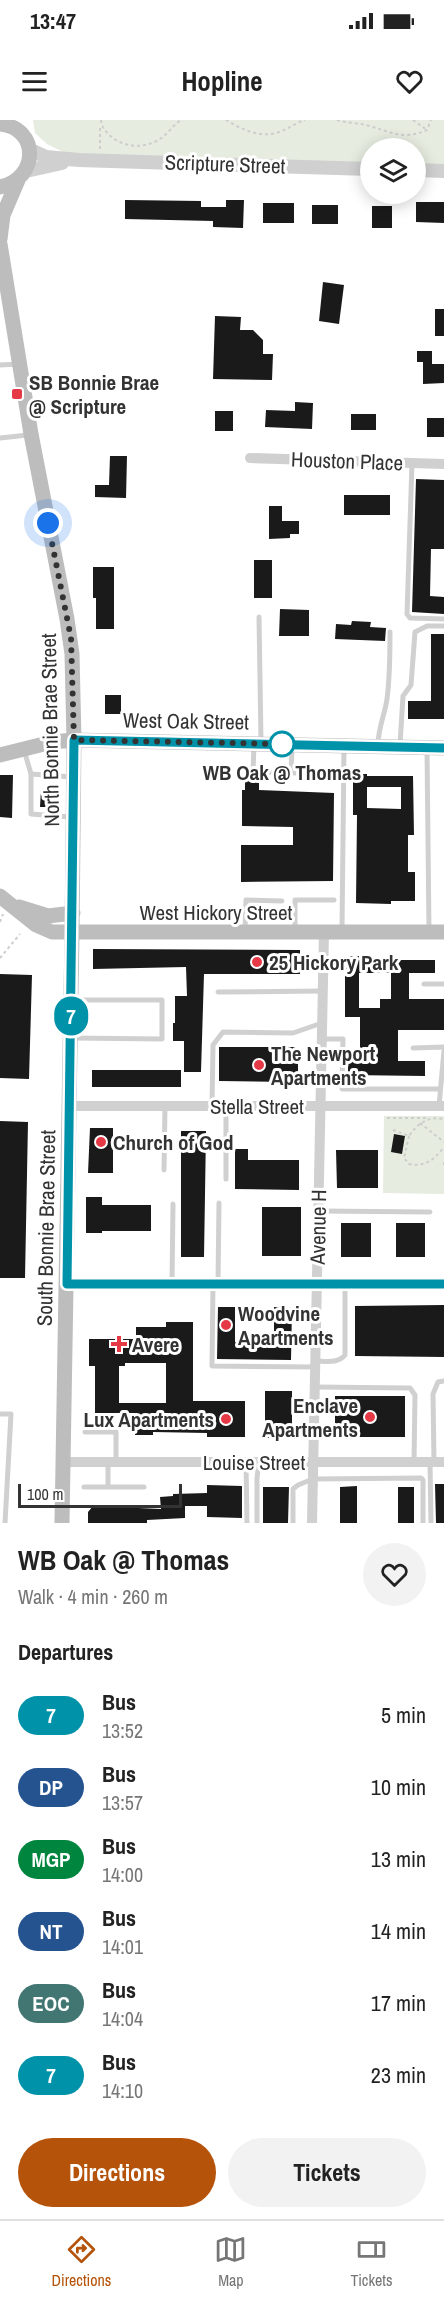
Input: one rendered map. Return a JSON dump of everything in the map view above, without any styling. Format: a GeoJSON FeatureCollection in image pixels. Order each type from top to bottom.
{"type":"FeatureCollection","features":[{"type":"Feature","properties":{"kind":"main road"},"geometry":{"type":"LineString","coordinates":[[0,124],[21,127],[29,149],[29,164],[3,215],[0,239]]}},
{"type":"Feature","properties":{"kind":"main road"},"geometry":{"type":"LineString","coordinates":[[0,187],[22,176]]}},
{"type":"Feature","properties":{"kind":"main road","name":"North Bonnie Brae Street"},"geometry":{"type":"LineString","coordinates":[[0,244],[5,306],[20,364],[31,434],[71,638],[74,740],[72,934]]}},
{"type":"Feature","properties":{"kind":"main road","name":"West Oak Street"},"geometry":{"type":"LineString","coordinates":[[0,755],[52,742],[74,740],[444,748]]}},
{"type":"Feature","properties":{"kind":"main road"},"geometry":{"type":"LineString","coordinates":[[5,904],[48,916],[73,913]]}},
{"type":"Feature","properties":{"kind":"main road","name":"West Hickory Street"},"geometry":{"type":"LineString","coordinates":[[5,904],[36,925],[52,932],[72,934],[437,932]]}},
{"type":"Feature","properties":{"kind":"main road","name":"South Bonnie Brae Street"},"geometry":{"type":"LineString","coordinates":[[62,1523],[72,934]]}},
{"type":"Feature","properties":{"kind":"street","name":"Scripture Street"},"geometry":{"type":"LineString","coordinates":[[29,149],[46,157],[79,160],[360,169]]}},
{"type":"Feature","properties":{"kind":"street","name":"Scripture Street"},"geometry":{"type":"LineString","coordinates":[[22,176],[79,160]]}},
{"type":"Feature","properties":{"kind":"street"},"geometry":{"type":"LineString","coordinates":[[426,170],[444,171]]}},
{"type":"Feature","properties":{"kind":"street","name":"Houston Place"},"geometry":{"type":"LineString","coordinates":[[250,458],[444,464]]}},
{"type":"Feature","properties":{"kind":"street","name":"Avenue H"},"geometry":{"type":"LineString","coordinates":[[312,1523],[324,932]]}},
{"type":"Feature","properties":{"kind":"street","name":"Stella Street"},"geometry":{"type":"LineString","coordinates":[[69,1106],[442,1106]]}},
{"type":"Feature","properties":{"kind":"street"},"geometry":{"type":"LineString","coordinates":[[67,1284],[444,1284]]}},
{"type":"Feature","properties":{"kind":"street","name":"Louise Street"},"geometry":{"type":"LineString","coordinates":[[63,1462],[436,1462]]}},
{"type":"Feature","properties":{"kind":"lane"},"geometry":{"type":"LineString","coordinates":[[0,365],[20,364]]}},
{"type":"Feature","properties":{"kind":"lane"},"geometry":{"type":"LineString","coordinates":[[0,438],[31,434]]}},
{"type":"Feature","properties":{"kind":"lane"},"geometry":{"type":"LineString","coordinates":[[412,463],[407,614],[410,618],[444,619]]}},
{"type":"Feature","properties":{"kind":"lane"},"geometry":{"type":"LineString","coordinates":[[259,617],[258,744],[254,772],[344,774]]}},
{"type":"Feature","properties":{"kind":"lane"},"geometry":{"type":"LineString","coordinates":[[400,747],[403,696],[411,685],[415,632],[427,626],[444,626]]}},
{"type":"Feature","properties":{"kind":"lane"},"geometry":{"type":"LineString","coordinates":[[378,746],[378,732],[387,700],[390,632]]}},
{"type":"Feature","properties":{"kind":"lane"},"geometry":{"type":"LineString","coordinates":[[291,773],[293,745]]}},
{"type":"Feature","properties":{"kind":"lane"},"geometry":{"type":"LineString","coordinates":[[342,932],[344,746]]}},
{"type":"Feature","properties":{"kind":"lane"},"geometry":{"type":"LineString","coordinates":[[427,747],[437,932]]}},
{"type":"Feature","properties":{"kind":"lane"},"geometry":{"type":"LineString","coordinates":[[24,748],[32,774],[31,814],[74,817]]}},
{"type":"Feature","properties":{"kind":"lane"},"geometry":{"type":"LineString","coordinates":[[32,774],[74,777]]}},
{"type":"Feature","properties":{"kind":"lane"},"geometry":{"type":"LineString","coordinates":[[245,933],[246,900],[282,901]]}},
{"type":"Feature","properties":{"kind":"lane"},"geometry":{"type":"LineString","coordinates":[[295,932],[295,900],[334,900]]}},
{"type":"Feature","properties":{"kind":"lane"},"geometry":{"type":"LineString","coordinates":[[424,984],[444,984]]}},
{"type":"Feature","properties":{"kind":"lane"},"geometry":{"type":"LineString","coordinates":[[218,992],[323,991]]}},
{"type":"Feature","properties":{"kind":"lane"},"geometry":{"type":"LineString","coordinates":[[70,1038],[162,1039],[162,1000],[71,1000]]}},
{"type":"Feature","properties":{"kind":"lane"},"geometry":{"type":"LineString","coordinates":[[212,1106],[213,1045],[223,1032],[293,1033],[322,1023]]}},
{"type":"Feature","properties":{"kind":"lane"},"geometry":{"type":"LineString","coordinates":[[322,1039],[343,1039],[342,1089],[439,1089]]}},
{"type":"Feature","properties":{"kind":"lane"},"geometry":{"type":"LineString","coordinates":[[413,1048],[444,1049],[439,1089],[442,1106]]}},
{"type":"Feature","properties":{"kind":"lane"},"geometry":{"type":"LineString","coordinates":[[348,1106],[349,1089]]}},
{"type":"Feature","properties":{"kind":"lane"},"geometry":{"type":"LineString","coordinates":[[411,1089],[411,1106]]}},
{"type":"Feature","properties":{"kind":"lane"},"geometry":{"type":"LineString","coordinates":[[164,1170],[165,1106]]}},
{"type":"Feature","properties":{"kind":"lane"},"geometry":{"type":"LineString","coordinates":[[226,1106],[226,1179]]}},
{"type":"Feature","properties":{"kind":"lane"},"geometry":{"type":"LineString","coordinates":[[219,1203],[212,1366],[315,1364],[342,1359],[345,1355],[345,1284]]}},
{"type":"Feature","properties":{"kind":"lane"},"geometry":{"type":"LineString","coordinates":[[172,1204],[172,1283]]}},
{"type":"Feature","properties":{"kind":"lane"},"geometry":{"type":"LineString","coordinates":[[319,1211],[430,1212]]}},
{"type":"Feature","properties":{"kind":"lane"},"geometry":{"type":"LineString","coordinates":[[431,1523],[436,1462],[433,1394],[438,1382],[444,1381]]}},
{"type":"Feature","properties":{"kind":"lane"},"geometry":{"type":"LineString","coordinates":[[315,1387],[410,1388],[415,1395],[414,1462]]}},
{"type":"Feature","properties":{"kind":"lane"},"geometry":{"type":"LineString","coordinates":[[0,1414],[11,1414],[5,1523]]}},
{"type":"Feature","properties":{"kind":"lane"},"geometry":{"type":"LineString","coordinates":[[85,1432],[116,1432],[108,1487]]}},
{"type":"Feature","properties":{"kind":"lane"},"geometry":{"type":"LineString","coordinates":[[246,1462],[247,1523]]}},
{"type":"Feature","properties":{"kind":"lane"},"geometry":{"type":"LineString","coordinates":[[257,1523],[259,1462]]}},
{"type":"Feature","properties":{"kind":"lane"},"geometry":{"type":"LineString","coordinates":[[293,1523],[293,1489],[313,1479],[421,1479],[423,1480],[423,1523]]}},
{"type":"Feature","properties":{"kind":"lane"},"geometry":{"type":"LineString","coordinates":[[84,1487],[144,1487]]}},
{"type":"Feature","properties":{"kind":"path"},"geometry":{"type":"LineString","coordinates":[[101,120],[106,133],[120,142],[137,146],[159,140],[181,120]]}},
{"type":"Feature","properties":{"kind":"path"},"geometry":{"type":"LineString","coordinates":[[99,161],[101,120]]}},
{"type":"Feature","properties":{"kind":"path"},"geometry":{"type":"LineString","coordinates":[[226,120],[248,131],[277,134],[305,120]]}},
{"type":"Feature","properties":{"kind":"path"},"geometry":{"type":"LineString","coordinates":[[337,120],[365,125],[395,135],[411,135],[427,130]]}},
{"type":"Feature","properties":{"kind":"path"},"geometry":{"type":"LineString","coordinates":[[413,120],[427,130]]}},
{"type":"Feature","properties":{"kind":"path"},"geometry":{"type":"LineString","coordinates":[[427,130],[431,120]]}},
{"type":"Feature","properties":{"kind":"path"},"geometry":{"type":"LineString","coordinates":[[0,922],[5,904]]}},
{"type":"Feature","properties":{"kind":"path"},"geometry":{"type":"LineString","coordinates":[[0,958],[20,934]]}},
{"type":"Feature","properties":{"kind":"path"},"geometry":{"type":"LineString","coordinates":[[384,1118],[444,1118]]}},
{"type":"Feature","properties":{"kind":"path"},"geometry":{"type":"LineString","coordinates":[[432,1118],[420,1123],[409,1136],[404,1158],[409,1164],[417,1166],[431,1162],[444,1147]]}},
{"type":"Feature","properties":{"kind":"path"},"geometry":{"type":"LineString","coordinates":[[420,1123],[444,1142]]}},
{"type":"Feature","properties":{"kind":"path"},"geometry":{"type":"LineString","coordinates":[[393,1130],[409,1136]]}},
{"type":"Feature","properties":{"kind":"shaded area"},"geometry":{"type":"Polygon","coordinates":[[[33,120],[444,120],[444,171],[426,170],[426,138],[360,138],[360,169],[79,160],[47,144],[35,133],[33,120]]]}},
{"type":"Feature","properties":{"kind":"shaded area"},"geometry":{"type":"Polygon","coordinates":[[[384,1116],[444,1116],[444,1194],[383,1193],[384,1116]]]}},
{"type":"Feature","properties":{"kind":"building"},"geometry":{"type":"Polygon","coordinates":[[[125,200],[201,201],[201,207],[226,207],[226,200],[244,200],[243,228],[213,227],[213,221],[125,219],[125,200]]]}},
{"type":"Feature","properties":{"kind":"building"},"geometry":{"type":"Polygon","coordinates":[[[444,202],[444,223],[416,222],[416,204],[444,202]]]}},
{"type":"Feature","properties":{"kind":"building"},"geometry":{"type":"Polygon","coordinates":[[[263,203],[294,203],[294,223],[263,223],[263,203]]]}},
{"type":"Feature","properties":{"kind":"building"},"geometry":{"type":"Polygon","coordinates":[[[312,205],[338,205],[338,224],[312,224],[312,205]]]}},
{"type":"Feature","properties":{"kind":"building"},"geometry":{"type":"Polygon","coordinates":[[[372,206],[392,206],[392,228],[372,228],[372,206]]]}},
{"type":"Feature","properties":{"kind":"building"},"geometry":{"type":"Polygon","coordinates":[[[323,282],[344,285],[339,324],[319,321],[323,282]]]}},
{"type":"Feature","properties":{"kind":"building"},"geometry":{"type":"Polygon","coordinates":[[[435,309],[444,309],[444,336],[435,336],[435,309]]]}},
{"type":"Feature","properties":{"kind":"building"},"geometry":{"type":"Polygon","coordinates":[[[215,316],[241,317],[240,330],[253,330],[263,340],[263,354],[273,354],[272,380],[213,379],[215,316]]]}},
{"type":"Feature","properties":{"kind":"building"},"geometry":{"type":"Polygon","coordinates":[[[417,351],[432,351],[432,364],[444,364],[444,383],[423,384],[423,362],[417,362],[417,351]]]}},
{"type":"Feature","properties":{"kind":"building"},"geometry":{"type":"Polygon","coordinates":[[[295,402],[313,403],[312,429],[265,427],[266,410],[295,411],[295,402]]]}},
{"type":"Feature","properties":{"kind":"building"},"geometry":{"type":"Polygon","coordinates":[[[215,411],[233,411],[233,431],[215,431],[215,411]]]}},
{"type":"Feature","properties":{"kind":"building"},"geometry":{"type":"Polygon","coordinates":[[[351,414],[376,414],[376,430],[351,430],[351,414]]]}},
{"type":"Feature","properties":{"kind":"building"},"geometry":{"type":"Polygon","coordinates":[[[427,418],[444,418],[444,437],[427,437],[427,418]]]}},
{"type":"Feature","properties":{"kind":"building"},"geometry":{"type":"Polygon","coordinates":[[[110,456],[127,456],[126,498],[95,497],[95,485],[109,485],[110,456]]]}},
{"type":"Feature","properties":{"kind":"building"},"geometry":{"type":"Polygon","coordinates":[[[416,479],[444,480],[444,549],[431,549],[430,596],[444,597],[444,614],[412,612],[416,479]]]}},
{"type":"Feature","properties":{"kind":"building"},"geometry":{"type":"Polygon","coordinates":[[[344,495],[390,495],[390,515],[344,515],[344,495]]]}},
{"type":"Feature","properties":{"kind":"building"},"geometry":{"type":"Polygon","coordinates":[[[269,506],[282,506],[282,521],[299,521],[299,534],[290,534],[290,538],[269,539],[269,506]]]}},
{"type":"Feature","properties":{"kind":"building"},"geometry":{"type":"Polygon","coordinates":[[[254,560],[272,560],[272,598],[254,598],[254,560]]]}},
{"type":"Feature","properties":{"kind":"building"},"geometry":{"type":"Polygon","coordinates":[[[93,567],[114,567],[114,629],[96,629],[93,567]]]}},
{"type":"Feature","properties":{"kind":"building"},"geometry":{"type":"Polygon","coordinates":[[[280,609],[309,610],[309,636],[279,636],[280,609]]]}},
{"type":"Feature","properties":{"kind":"building"},"geometry":{"type":"Polygon","coordinates":[[[352,621],[371,622],[370,627],[386,628],[385,641],[335,639],[336,624],[351,625],[352,621]]]}},
{"type":"Feature","properties":{"kind":"building"},"geometry":{"type":"Polygon","coordinates":[[[431,634],[444,634],[444,719],[408,719],[408,701],[431,701],[431,634]]]}},
{"type":"Feature","properties":{"kind":"building"},"geometry":{"type":"Polygon","coordinates":[[[105,695],[121,695],[121,714],[105,714],[105,695]]]}},
{"type":"Feature","properties":{"kind":"building"},"geometry":{"type":"Polygon","coordinates":[[[353,774],[413,776],[414,835],[408,835],[408,872],[415,872],[415,901],[391,901],[391,904],[356,903],[357,815],[353,815],[353,774]],[[367,787],[367,808],[401,809],[401,787],[367,787]]]}},
{"type":"Feature","properties":{"kind":"building"},"geometry":{"type":"Polygon","coordinates":[[[0,775],[13,775],[12,818],[0,817],[0,775]]]}},
{"type":"Feature","properties":{"kind":"building"},"geometry":{"type":"Polygon","coordinates":[[[245,778],[259,778],[259,790],[334,793],[333,881],[241,882],[241,845],[293,845],[293,827],[242,826],[242,790],[245,790],[245,778]]]}},
{"type":"Feature","properties":{"kind":"building"},"geometry":{"type":"Polygon","coordinates":[[[41,789],[52,789],[51,807],[40,807],[41,789]]]}},
{"type":"Feature","properties":{"kind":"building"},"geometry":{"type":"Polygon","coordinates":[[[93,949],[300,950],[300,974],[204,974],[201,1072],[184,1072],[184,1041],[173,1041],[173,1023],[175,1023],[175,996],[187,996],[186,967],[93,969],[93,949]]]}},
{"type":"Feature","properties":{"kind":"building"},"geometry":{"type":"Polygon","coordinates":[[[345,956],[359,956],[359,960],[435,960],[435,973],[409,973],[409,999],[444,999],[444,1030],[398,1030],[398,1061],[425,1061],[425,1076],[348,1075],[348,1061],[360,1061],[360,1017],[345,1017],[345,956]],[[359,973],[359,1008],[380,1008],[380,999],[391,999],[391,973],[359,973]]]}},
{"type":"Feature","properties":{"kind":"building"},"geometry":{"type":"Polygon","coordinates":[[[0,974],[32,975],[29,1079],[0,1078],[0,974]]]}},
{"type":"Feature","properties":{"kind":"building","name":"The Newport Apartments"},"geometry":{"type":"Polygon","coordinates":[[[219,1047],[295,1047],[295,1056],[298,1056],[298,1075],[295,1075],[295,1082],[219,1081],[219,1047]]]}},
{"type":"Feature","properties":{"kind":"building"},"geometry":{"type":"Polygon","coordinates":[[[92,1070],[181,1070],[181,1087],[92,1087],[92,1070]]]}},
{"type":"Feature","properties":{"kind":"building"},"geometry":{"type":"Polygon","coordinates":[[[0,1121],[28,1122],[25,1278],[0,1278],[0,1121]]]}},
{"type":"Feature","properties":{"kind":"building","name":"Church of God"},"geometry":{"type":"Polygon","coordinates":[[[90,1128],[113,1128],[113,1173],[88,1173],[90,1128]]]}},
{"type":"Feature","properties":{"kind":"building"},"geometry":{"type":"Polygon","coordinates":[[[181,1131],[206,1131],[204,1257],[181,1257],[181,1131]]]}},
{"type":"Feature","properties":{"kind":"building"},"geometry":{"type":"Polygon","coordinates":[[[394,1134],[405,1136],[402,1154],[391,1152],[394,1134]]]}},
{"type":"Feature","properties":{"kind":"building"},"geometry":{"type":"Polygon","coordinates":[[[235,1149],[248,1149],[248,1160],[299,1160],[299,1190],[235,1189],[235,1149]]]}},
{"type":"Feature","properties":{"kind":"building"},"geometry":{"type":"Polygon","coordinates":[[[336,1150],[378,1150],[378,1188],[337,1188],[336,1150]]]}},
{"type":"Feature","properties":{"kind":"building"},"geometry":{"type":"Polygon","coordinates":[[[86,1197],[102,1197],[102,1205],[151,1205],[151,1231],[86,1233],[86,1197]]]}},
{"type":"Feature","properties":{"kind":"building"},"geometry":{"type":"Polygon","coordinates":[[[262,1207],[301,1207],[301,1256],[262,1256],[262,1207]]]}},
{"type":"Feature","properties":{"kind":"building"},"geometry":{"type":"Polygon","coordinates":[[[341,1223],[371,1223],[371,1257],[341,1257],[341,1223]]]}},
{"type":"Feature","properties":{"kind":"building"},"geometry":{"type":"Polygon","coordinates":[[[396,1223],[425,1223],[425,1257],[396,1257],[396,1223]]]}},
{"type":"Feature","properties":{"kind":"building"},"geometry":{"type":"Polygon","coordinates":[[[444,1305],[444,1357],[355,1356],[355,1306],[444,1305]]]}},
{"type":"Feature","properties":{"kind":"building","name":"Woodvine Apartments"},"geometry":{"type":"Polygon","coordinates":[[[218,1307],[235,1307],[235,1342],[274,1342],[274,1307],[292,1308],[291,1360],[217,1359],[218,1307]]]}},
{"type":"Feature","properties":{"kind":"building"},"geometry":{"type":"Polygon","coordinates":[[[166,1322],[193,1322],[193,1401],[245,1401],[245,1437],[207,1437],[207,1433],[153,1432],[153,1435],[135,1435],[135,1413],[95,1413],[95,1366],[89,1366],[89,1339],[136,1339],[136,1327],[166,1327],[166,1322]],[[125,1363],[125,1366],[119,1366],[119,1403],[166,1403],[166,1363],[125,1363]]]}},
{"type":"Feature","properties":{"kind":"building"},"geometry":{"type":"Polygon","coordinates":[[[265,1391],[292,1391],[292,1438],[265,1438],[265,1391]]]}},
{"type":"Feature","properties":{"kind":"building","name":"Enclave Apartments"},"geometry":{"type":"Polygon","coordinates":[[[335,1396],[405,1396],[405,1437],[335,1437],[335,1396]]]}},
{"type":"Feature","properties":{"kind":"building"},"geometry":{"type":"Polygon","coordinates":[[[435,1484],[444,1484],[444,1523],[436,1523],[435,1484]]]}},
{"type":"Feature","properties":{"kind":"building"},"geometry":{"type":"Polygon","coordinates":[[[207,1485],[242,1486],[242,1518],[207,1517],[207,1506],[185,1506],[185,1518],[147,1520],[147,1523],[88,1523],[88,1512],[93,1506],[161,1509],[160,1497],[173,1496],[173,1494],[207,1493],[207,1485]]]}},
{"type":"Feature","properties":{"kind":"building"},"geometry":{"type":"Polygon","coordinates":[[[357,1486],[357,1523],[340,1523],[340,1487],[357,1486]]]}},
{"type":"Feature","properties":{"kind":"building"},"geometry":{"type":"Polygon","coordinates":[[[263,1487],[289,1487],[288,1523],[263,1523],[263,1487]]]}},
{"type":"Feature","properties":{"kind":"building"},"geometry":{"type":"Polygon","coordinates":[[[398,1487],[414,1487],[414,1523],[398,1523],[398,1487]]]}},
{"type":"Feature","properties":{"kind":"bus line","name":"7"},"geometry":{"type":"LineString","coordinates":[[444,748],[74,740],[67,1284],[444,1284]]}},
{"type":"Feature","properties":{"kind":"place","name":"SB Bonnie Brae @ Scripture"},"geometry":{"type":"Point","coordinates":[17,394]}},
{"type":"Feature","properties":{"kind":"place","name":"WB Oak @ Thomas"},"geometry":{"type":"Point","coordinates":[282,744]}},
{"type":"Feature","properties":{"kind":"place","name":"25 Hickory Park"},"geometry":{"type":"Point","coordinates":[257,962]}},
{"type":"Feature","properties":{"kind":"place","name":"The Newport Apartments"},"geometry":{"type":"Point","coordinates":[259,1065]}},
{"type":"Feature","properties":{"kind":"place","name":"Church of God"},"geometry":{"type":"Point","coordinates":[101,1142]}},
{"type":"Feature","properties":{"kind":"place","name":"Woodvine Apartments"},"geometry":{"type":"Point","coordinates":[226,1325]}},
{"type":"Feature","properties":{"kind":"place","name":"Avere"},"geometry":{"type":"Point","coordinates":[119,1344]}},
{"type":"Feature","properties":{"kind":"place","name":"Enclave Apartments"},"geometry":{"type":"Point","coordinates":[370,1417]}},
{"type":"Feature","properties":{"kind":"place","name":"Lux Apartments"},"geometry":{"type":"Point","coordinates":[226,1419]}},
{"type":"Feature","properties":{"kind":"route"},"geometry":{"type":"LineString","coordinates":[[48,523],[71,638],[74,740],[282,744]]}}]}
